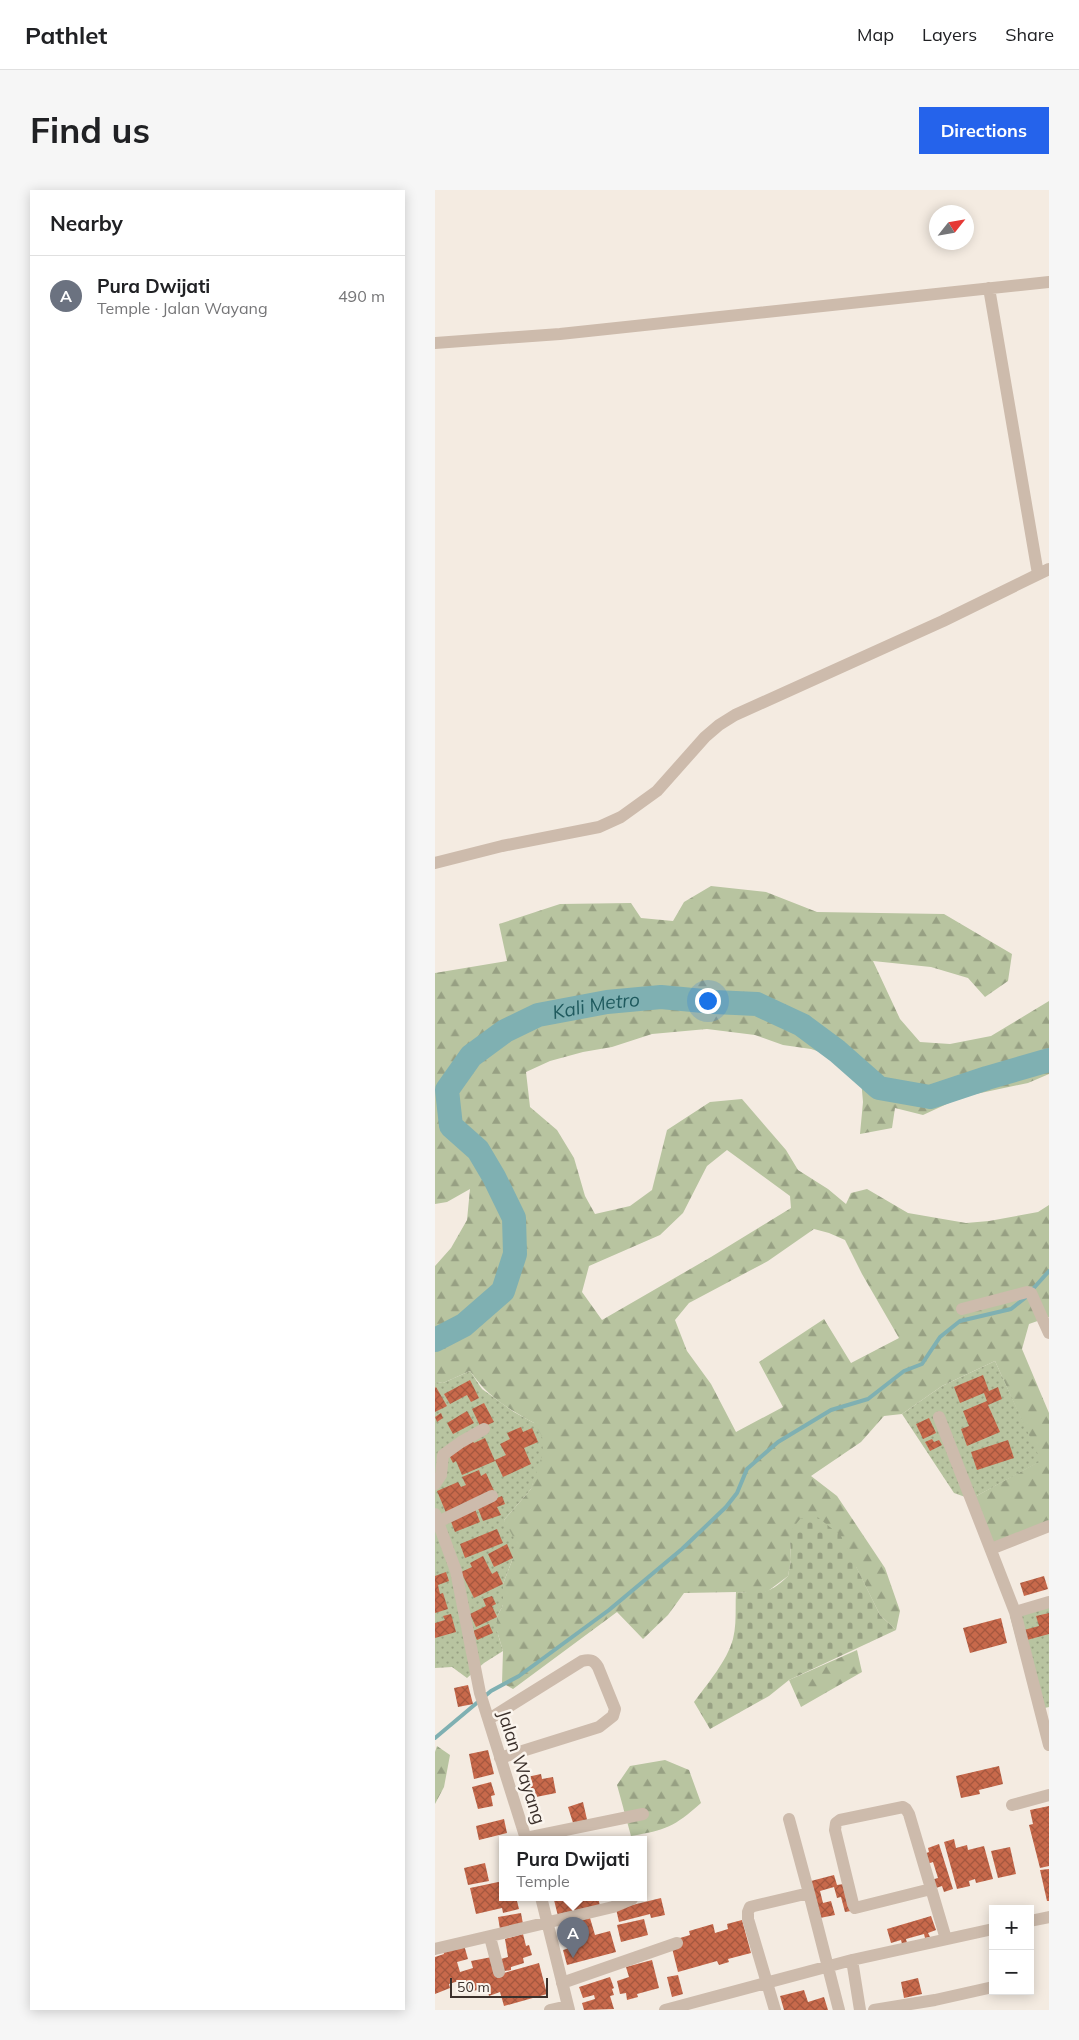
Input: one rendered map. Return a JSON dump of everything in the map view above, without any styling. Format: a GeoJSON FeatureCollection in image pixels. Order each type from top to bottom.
{"type":"FeatureCollection","features":[{"type":"Feature","properties":{"kind":"street"},"geometry":{"type":"LineString","coordinates":[[435,343],[560,334],[1049,282]]}},
{"type":"Feature","properties":{"kind":"street"},"geometry":{"type":"LineString","coordinates":[[435,863],[502,846],[599,827],[621,817],[657,791],[705,737],[735,715],[943,621],[1043,572],[989,288]]}},
{"type":"Feature","properties":{"kind":"street"},"geometry":{"type":"LineString","coordinates":[[962,1309],[1027,1292],[1031,1293],[1049,1333]]}},
{"type":"Feature","properties":{"kind":"street"},"geometry":{"type":"LineString","coordinates":[[939,1417],[1015,1612],[1049,1744]]}},
{"type":"Feature","properties":{"kind":"street"},"geometry":{"type":"LineString","coordinates":[[435,1484],[441,1475],[443,1455],[446,1451],[484,1430]]}},
{"type":"Feature","properties":{"kind":"street"},"geometry":{"type":"LineString","coordinates":[[437,1518],[492,1496]]}},
{"type":"Feature","properties":{"kind":"street","name":"Jalan Wayang"},"geometry":{"type":"LineString","coordinates":[[437,1518],[456,1571],[483,1706],[489,1719],[525,1836]]}},
{"type":"Feature","properties":{"kind":"street"},"geometry":{"type":"LineString","coordinates":[[991,1549],[1049,1526]]}},
{"type":"Feature","properties":{"kind":"street"},"geometry":{"type":"LineString","coordinates":[[1015,1612],[1049,1602]]}},
{"type":"Feature","properties":{"kind":"street"},"geometry":{"type":"LineString","coordinates":[[489,1719],[582,1661],[588,1660],[594,1661],[598,1667],[615,1709],[613,1716],[599,1727],[500,1758]]}},
{"type":"Feature","properties":{"kind":"street"},"geometry":{"type":"LineString","coordinates":[[1012,1805],[1049,1795]]}},
{"type":"Feature","properties":{"kind":"street"},"geometry":{"type":"LineString","coordinates":[[931,1889],[855,1908],[839,1849],[835,1830],[836,1823],[840,1820],[903,1808],[907,1809],[931,1889],[946,1939]]}},
{"type":"Feature","properties":{"kind":"street"},"geometry":{"type":"LineString","coordinates":[[540,1836],[643,1814]]}},
{"type":"Feature","properties":{"kind":"street"},"geometry":{"type":"LineString","coordinates":[[789,1819],[839,2010]]}},
{"type":"Feature","properties":{"kind":"street"},"geometry":{"type":"LineString","coordinates":[[775,2010],[769,1984],[748,1919],[748,1912],[750,1907],[809,1893]]}},
{"type":"Feature","properties":{"kind":"street"},"geometry":{"type":"LineString","coordinates":[[542,1901],[569,2008],[550,2010]]}},
{"type":"Feature","properties":{"kind":"street"},"geometry":{"type":"LineString","coordinates":[[435,1949],[547,1924],[613,1907],[627,1901]]}},
{"type":"Feature","properties":{"kind":"street"},"geometry":{"type":"LineString","coordinates":[[1034,1920],[1049,1917]]}},
{"type":"Feature","properties":{"kind":"street"},"geometry":{"type":"LineString","coordinates":[[665,2010],[769,1984],[852,1960],[989,1930]]}},
{"type":"Feature","properties":{"kind":"street"},"geometry":{"type":"LineString","coordinates":[[491,1937],[499,1972]]}},
{"type":"Feature","properties":{"kind":"street"},"geometry":{"type":"LineString","coordinates":[[562,1982],[677,1943]]}},
{"type":"Feature","properties":{"kind":"street"},"geometry":{"type":"LineString","coordinates":[[852,1960],[860,2010]]}},
{"type":"Feature","properties":{"kind":"street"},"geometry":{"type":"LineString","coordinates":[[874,2010],[935,2000],[989,1988]]}},
{"type":"Feature","properties":{"kind":"green space"},"geometry":{"type":"Polygon","coordinates":[[[711,886],[766,892],[817,912],[944,914],[1012,954],[1008,981],[985,997],[968,978],[931,967],[873,961],[900,1019],[920,1042],[950,1044],[991,1036],[1049,1001],[1049,1074],[1028,1083],[962,1097],[923,1115],[895,1108],[892,1128],[860,1134],[863,1102],[861,1079],[845,1060],[811,1049],[783,1045],[755,1035],[707,1029],[652,1034],[612,1047],[583,1052],[550,1061],[526,1072],[530,1107],[557,1130],[574,1158],[585,1196],[595,1214],[630,1206],[652,1190],[667,1130],[710,1102],[742,1099],[786,1150],[798,1170],[828,1189],[846,1204],[851,1193],[867,1189],[908,1213],[966,1223],[1038,1212],[1049,1205],[1049,1317],[1029,1324],[1022,1349],[1049,1413],[1049,1522],[985,1546],[971,1499],[1040,1461],[995,1361],[942,1386],[902,1414],[884,1416],[861,1442],[811,1476],[837,1496],[885,1568],[900,1611],[896,1630],[880,1615],[856,1567],[790,1541],[791,1560],[788,1576],[768,1591],[758,1594],[736,1592],[684,1593],[668,1615],[643,1639],[617,1612],[513,1689],[502,1683],[503,1651],[497,1631],[497,1617],[503,1605],[503,1584],[513,1558],[504,1520],[531,1489],[536,1471],[534,1423],[491,1395],[470,1371],[443,1383],[435,1382],[435,1266],[451,1248],[467,1220],[470,1189],[447,1202],[435,1204],[435,973],[507,961],[499,924],[560,904],[631,903],[641,918],[673,921],[684,902],[711,886]],[[727,1150],[707,1166],[683,1213],[660,1235],[589,1266],[582,1292],[602,1320],[791,1208],[790,1196],[727,1150]],[[814,1229],[768,1261],[689,1303],[675,1320],[687,1351],[711,1384],[736,1432],[783,1407],[759,1362],[824,1319],[851,1363],[899,1338],[862,1274],[845,1240],[814,1229]]]}},
{"type":"Feature","properties":{"kind":"green space"},"geometry":{"type":"Polygon","coordinates":[[[995,1361],[1041,1461],[971,1499],[954,1493],[902,1414],[942,1386],[995,1361]]]}},
{"type":"Feature","properties":{"kind":"green space"},"geometry":{"type":"Polygon","coordinates":[[[470,1371],[482,1389],[514,1412],[534,1423],[542,1436],[543,1453],[531,1489],[504,1520],[515,1540],[513,1558],[503,1584],[503,1605],[497,1617],[497,1631],[503,1651],[484,1663],[467,1678],[452,1667],[435,1668],[435,1382],[443,1383],[470,1371]]]}},
{"type":"Feature","properties":{"kind":"green space"},"geometry":{"type":"Polygon","coordinates":[[[815,1515],[841,1536],[880,1615],[896,1630],[789,1680],[769,1696],[710,1729],[694,1702],[717,1672],[730,1647],[735,1627],[736,1592],[765,1592],[782,1582],[788,1576],[791,1560],[790,1541],[793,1528],[800,1519],[815,1515]]]}},
{"type":"Feature","properties":{"kind":"green space"},"geometry":{"type":"Polygon","coordinates":[[[1049,1607],[1049,1707],[1036,1710],[1010,1616],[1049,1607]]]}},
{"type":"Feature","properties":{"kind":"green space"},"geometry":{"type":"Polygon","coordinates":[[[857,1650],[862,1672],[801,1707],[789,1680],[857,1650]]]}},
{"type":"Feature","properties":{"kind":"green space"},"geometry":{"type":"Polygon","coordinates":[[[437,1746],[450,1755],[444,1787],[435,1804],[435,1752],[437,1746]]]}},
{"type":"Feature","properties":{"kind":"green space"},"geometry":{"type":"Polygon","coordinates":[[[665,1760],[689,1770],[701,1803],[669,1826],[653,1832],[631,1836],[617,1785],[630,1766],[665,1760]]]}},
{"type":"Feature","properties":{"kind":"building"},"geometry":{"type":"Polygon","coordinates":[[[983,1375],[989,1391],[998,1387],[1002,1399],[988,1405],[1000,1432],[967,1446],[961,1429],[969,1426],[963,1411],[987,1401],[984,1393],[960,1403],[954,1387],[983,1375]]]}},
{"type":"Feature","properties":{"kind":"building"},"geometry":{"type":"Polygon","coordinates":[[[470,1380],[479,1398],[471,1402],[467,1395],[450,1404],[444,1394],[470,1380]]]}},
{"type":"Feature","properties":{"kind":"building"},"geometry":{"type":"Polygon","coordinates":[[[435,1388],[447,1406],[435,1412],[435,1388]]]}},
{"type":"Feature","properties":{"kind":"building"},"geometry":{"type":"Polygon","coordinates":[[[484,1403],[494,1422],[481,1428],[472,1409],[484,1403]]]}},
{"type":"Feature","properties":{"kind":"building"},"geometry":{"type":"Polygon","coordinates":[[[467,1411],[474,1423],[453,1434],[447,1423],[467,1411]]]}},
{"type":"Feature","properties":{"kind":"building"},"geometry":{"type":"Polygon","coordinates":[[[441,1413],[443,1418],[437,1422],[435,1417],[441,1413]]]}},
{"type":"Feature","properties":{"kind":"building"},"geometry":{"type":"Polygon","coordinates":[[[929,1418],[936,1433],[923,1439],[916,1424],[929,1418]]]}},
{"type":"Feature","properties":{"kind":"building"},"geometry":{"type":"Polygon","coordinates":[[[521,1427],[523,1432],[532,1428],[538,1442],[524,1448],[531,1464],[503,1477],[495,1460],[506,1455],[500,1444],[510,1439],[507,1433],[521,1427]]]}},
{"type":"Feature","properties":{"kind":"building"},"geometry":{"type":"Polygon","coordinates":[[[485,1438],[495,1461],[462,1475],[456,1461],[453,1463],[447,1451],[472,1440],[474,1443],[485,1438]]]}},
{"type":"Feature","properties":{"kind":"building"},"geometry":{"type":"Polygon","coordinates":[[[932,1439],[934,1442],[939,1440],[942,1445],[930,1451],[925,1442],[932,1439]]]}},
{"type":"Feature","properties":{"kind":"building"},"geometry":{"type":"Polygon","coordinates":[[[1008,1440],[1014,1458],[977,1470],[971,1452],[1008,1440]]]}},
{"type":"Feature","properties":{"kind":"building"},"geometry":{"type":"Polygon","coordinates":[[[479,1470],[481,1476],[486,1473],[495,1493],[447,1515],[437,1491],[458,1482],[461,1487],[466,1485],[462,1477],[479,1470]]]}},
{"type":"Feature","properties":{"kind":"building"},"geometry":{"type":"Polygon","coordinates":[[[502,1496],[505,1504],[497,1507],[501,1515],[483,1521],[477,1506],[502,1496]]]}},
{"type":"Feature","properties":{"kind":"building"},"geometry":{"type":"Polygon","coordinates":[[[475,1509],[480,1522],[455,1532],[450,1519],[475,1509]]]}},
{"type":"Feature","properties":{"kind":"building"},"geometry":{"type":"Polygon","coordinates":[[[497,1529],[503,1543],[465,1558],[460,1544],[497,1529]]]}},
{"type":"Feature","properties":{"kind":"building"},"geometry":{"type":"Polygon","coordinates":[[[507,1544],[513,1558],[494,1567],[488,1554],[507,1544]]]}},
{"type":"Feature","properties":{"kind":"building"},"geometry":{"type":"Polygon","coordinates":[[[483,1556],[492,1574],[497,1571],[503,1584],[474,1598],[461,1572],[472,1567],[470,1563],[483,1556]]]}},
{"type":"Feature","properties":{"kind":"building"},"geometry":{"type":"Polygon","coordinates":[[[446,1572],[449,1581],[438,1585],[440,1594],[443,1593],[448,1609],[435,1613],[435,1576],[446,1572]]]}},
{"type":"Feature","properties":{"kind":"building"},"geometry":{"type":"Polygon","coordinates":[[[1044,1576],[1048,1589],[1024,1596],[1020,1583],[1044,1576]]]}},
{"type":"Feature","properties":{"kind":"building"},"geometry":{"type":"Polygon","coordinates":[[[492,1596],[496,1604],[492,1606],[497,1617],[476,1627],[470,1614],[486,1606],[483,1599],[492,1596]]]}},
{"type":"Feature","properties":{"kind":"building"},"geometry":{"type":"Polygon","coordinates":[[[1049,1613],[1049,1634],[1027,1640],[1024,1630],[1039,1626],[1036,1616],[1049,1613]]]}},
{"type":"Feature","properties":{"kind":"building"},"geometry":{"type":"Polygon","coordinates":[[[451,1614],[456,1632],[435,1638],[435,1623],[445,1620],[443,1616],[451,1614]]]}},
{"type":"Feature","properties":{"kind":"building"},"geometry":{"type":"Polygon","coordinates":[[[1001,1618],[1007,1643],[970,1653],[963,1628],[1001,1618]]]}},
{"type":"Feature","properties":{"kind":"building"},"geometry":{"type":"Polygon","coordinates":[[[489,1624],[493,1633],[477,1640],[473,1631],[489,1624]]]}},
{"type":"Feature","properties":{"kind":"building"},"geometry":{"type":"Polygon","coordinates":[[[468,1685],[473,1704],[458,1707],[454,1688],[468,1685]]]}},
{"type":"Feature","properties":{"kind":"building"},"geometry":{"type":"Polygon","coordinates":[[[488,1750],[494,1774],[474,1779],[469,1754],[488,1750]]]}},
{"type":"Feature","properties":{"kind":"building"},"geometry":{"type":"Polygon","coordinates":[[[999,1766],[1003,1784],[979,1790],[980,1794],[961,1798],[956,1776],[999,1766]]]}},
{"type":"Feature","properties":{"kind":"building"},"geometry":{"type":"Polygon","coordinates":[[[541,1774],[542,1779],[553,1777],[556,1793],[531,1798],[527,1777],[541,1774]]]}},
{"type":"Feature","properties":{"kind":"building"},"geometry":{"type":"Polygon","coordinates":[[[491,1782],[495,1795],[491,1796],[493,1806],[478,1809],[472,1787],[491,1782]]]}},
{"type":"Feature","properties":{"kind":"building"},"geometry":{"type":"Polygon","coordinates":[[[583,1802],[588,1824],[574,1826],[568,1807],[583,1802]]]}},
{"type":"Feature","properties":{"kind":"building"},"geometry":{"type":"Polygon","coordinates":[[[1049,1806],[1049,1866],[1040,1868],[1029,1825],[1033,1824],[1030,1810],[1049,1806]]]}},
{"type":"Feature","properties":{"kind":"building"},"geometry":{"type":"Polygon","coordinates":[[[504,1819],[507,1833],[479,1840],[476,1826],[504,1819]]]}},
{"type":"Feature","properties":{"kind":"building"},"geometry":{"type":"Polygon","coordinates":[[[954,1839],[956,1848],[967,1845],[968,1850],[984,1846],[993,1879],[976,1883],[975,1879],[969,1881],[970,1886],[957,1889],[944,1842],[954,1839]]]}},
{"type":"Feature","properties":{"kind":"building"},"geometry":{"type":"Polygon","coordinates":[[[939,1844],[953,1889],[944,1892],[942,1886],[933,1889],[931,1880],[938,1878],[933,1862],[927,1864],[924,1854],[929,1852],[928,1848],[939,1844]]]}},
{"type":"Feature","properties":{"kind":"building"},"geometry":{"type":"Polygon","coordinates":[[[1010,1847],[1016,1874],[998,1878],[991,1851],[1010,1847]]]}},
{"type":"Feature","properties":{"kind":"building"},"geometry":{"type":"Polygon","coordinates":[[[485,1863],[489,1881],[468,1885],[464,1868],[485,1863]]]}},
{"type":"Feature","properties":{"kind":"building"},"geometry":{"type":"Polygon","coordinates":[[[1049,1869],[1049,1901],[1047,1901],[1040,1870],[1049,1869]]]}},
{"type":"Feature","properties":{"kind":"building"},"geometry":{"type":"Polygon","coordinates":[[[834,1875],[837,1885],[844,1884],[851,1911],[845,1912],[841,1897],[837,1898],[834,1887],[820,1891],[823,1903],[831,1901],[835,1915],[820,1918],[811,1881],[834,1875]]]}},
{"type":"Feature","properties":{"kind":"building"},"geometry":{"type":"Polygon","coordinates":[[[499,1882],[499,1901],[517,1901],[519,1909],[503,1913],[502,1908],[476,1914],[470,1888],[499,1882]]]}},
{"type":"Feature","properties":{"kind":"building"},"geometry":{"type":"Polygon","coordinates":[[[661,1898],[665,1915],[651,1918],[650,1914],[619,1922],[616,1909],[661,1898]]]}},
{"type":"Feature","properties":{"kind":"building"},"geometry":{"type":"Polygon","coordinates":[[[554,1901],[599,1901],[600,1906],[558,1916],[554,1901]]]}},
{"type":"Feature","properties":{"kind":"building"},"geometry":{"type":"Polygon","coordinates":[[[521,1913],[523,1924],[500,1929],[498,1917],[521,1913]]]}},
{"type":"Feature","properties":{"kind":"building"},"geometry":{"type":"Polygon","coordinates":[[[931,1916],[936,1930],[928,1933],[930,1937],[925,1938],[924,1934],[906,1939],[907,1943],[902,1944],[901,1940],[891,1943],[887,1929],[931,1916]]]}},
{"type":"Feature","properties":{"kind":"building"},"geometry":{"type":"Polygon","coordinates":[[[590,1918],[595,1935],[610,1931],[616,1952],[567,1965],[563,1950],[576,1946],[570,1923],[590,1918]]]}},
{"type":"Feature","properties":{"kind":"building"},"geometry":{"type":"Polygon","coordinates":[[[644,1919],[648,1935],[621,1942],[617,1925],[644,1919]]]}},
{"type":"Feature","properties":{"kind":"building"},"geometry":{"type":"Polygon","coordinates":[[[742,1920],[751,1953],[728,1959],[729,1962],[719,1965],[717,1961],[678,1972],[672,1948],[682,1945],[680,1938],[690,1935],[689,1931],[713,1924],[715,1933],[728,1929],[727,1924],[742,1920]]]}},
{"type":"Feature","properties":{"kind":"building"},"geometry":{"type":"Polygon","coordinates":[[[523,1934],[526,1946],[529,1945],[532,1955],[523,1958],[524,1963],[511,1967],[511,1970],[504,1971],[501,1959],[508,1957],[505,1939],[523,1934]]]}},
{"type":"Feature","properties":{"kind":"building"},"geometry":{"type":"Polygon","coordinates":[[[464,1945],[468,1959],[457,1962],[460,1972],[473,1968],[471,1961],[492,1957],[497,1975],[539,1963],[547,1994],[504,2006],[500,1992],[489,1996],[487,1988],[468,1992],[462,1980],[449,1984],[450,1988],[435,1994],[435,1957],[444,1954],[443,1950],[464,1945]]]}},
{"type":"Feature","properties":{"kind":"building"},"geometry":{"type":"Polygon","coordinates":[[[652,1960],[659,1988],[637,1994],[638,1997],[627,2000],[626,1993],[620,1994],[617,1981],[629,1977],[626,1967],[652,1960]]]}},
{"type":"Feature","properties":{"kind":"building"},"geometry":{"type":"Polygon","coordinates":[[[678,1975],[683,1994],[672,1997],[667,1977],[678,1975]]]}},
{"type":"Feature","properties":{"kind":"building"},"geometry":{"type":"Polygon","coordinates":[[[610,1977],[614,1988],[612,1989],[614,1995],[610,1996],[614,2009],[584,2010],[582,2003],[595,1999],[594,1995],[583,1998],[579,1987],[610,1977]]]}},
{"type":"Feature","properties":{"kind":"building"},"geometry":{"type":"Polygon","coordinates":[[[918,1978],[922,1994],[904,1998],[901,1982],[918,1978]]]}},
{"type":"Feature","properties":{"kind":"building"},"geometry":{"type":"Polygon","coordinates":[[[804,1990],[808,2002],[824,1997],[828,2010],[784,2010],[780,1996],[804,1990]]]}},
{"type":"Feature","properties":{"kind":"waterway","name":"Kali Metro"},"geometry":{"type":"LineString","coordinates":[[435,1340],[464,1325],[503,1291],[515,1254],[514,1218],[494,1177],[478,1150],[451,1126],[447,1090],[471,1056],[505,1031],[538,1015],[607,1002],[661,997],[757,1004],[802,1025],[837,1051],[879,1088],[930,1097],[1049,1060]]}},
{"type":"Feature","properties":{"kind":"waterway"},"geometry":{"type":"LineString","coordinates":[[1032,1290],[1049,1271]]}},
{"type":"Feature","properties":{"kind":"waterway"},"geometry":{"type":"LineString","coordinates":[[435,1738],[491,1691],[519,1676],[609,1610],[682,1549],[726,1507],[737,1493],[747,1469],[778,1442],[831,1410],[868,1399],[904,1371],[922,1364],[940,1337],[960,1321],[1011,1309],[1025,1298]]}},
{"type":"Feature","properties":{"kind":"place","name":"Pura Dwijati"},"geometry":{"type":"Point","coordinates":[573,1958]}}]}
